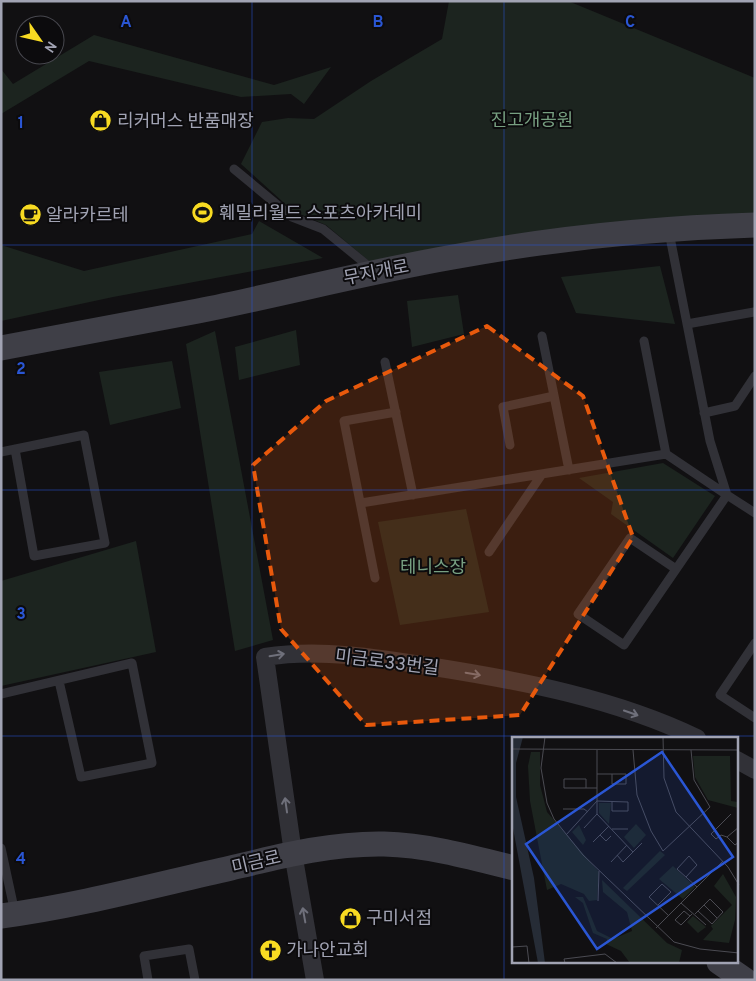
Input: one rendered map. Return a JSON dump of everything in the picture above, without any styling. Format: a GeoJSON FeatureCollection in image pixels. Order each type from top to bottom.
{"type":"FeatureCollection","features":[{"type":"Feature","properties":{"kind":"street","name":"무지개로"},"geometry":{"type":"LineString","coordinates":[[1,348],[199,311],[377,272],[513,248],[668,230],[755,225]]}},
{"type":"Feature","properties":{"kind":"street","name":"미금로33번길"},"geometry":{"type":"LineString","coordinates":[[293,853],[264,657],[286,654],[361,657],[523,683],[628,711],[694,737]]}},
{"type":"Feature","properties":{"kind":"street"},"geometry":{"type":"LineString","coordinates":[[738,761],[755,770]]}},
{"type":"Feature","properties":{"kind":"street","name":"미금로"},"geometry":{"type":"LineString","coordinates":[[8,915],[293,853],[344,845],[383,844],[441,851],[512,868]]}},
{"type":"Feature","properties":{"kind":"street"},"geometry":{"type":"LineString","coordinates":[[293,853],[315,980]]}},
{"type":"Feature","properties":{"kind":"street"},"geometry":{"type":"LineString","coordinates":[[722,964],[745,980]]}},
{"type":"Feature","properties":{"kind":"lane"},"geometry":{"type":"LineString","coordinates":[[234,169],[292,217],[323,229],[377,272]]}},
{"type":"Feature","properties":{"kind":"lane"},"geometry":{"type":"LineString","coordinates":[[668,230],[710,441],[727,495]]}},
{"type":"Feature","properties":{"kind":"lane"},"geometry":{"type":"LineString","coordinates":[[687,324],[754,312]]}},
{"type":"Feature","properties":{"kind":"lane"},"geometry":{"type":"LineString","coordinates":[[542,336],[569,470]]}},
{"type":"Feature","properties":{"kind":"lane"},"geometry":{"type":"LineString","coordinates":[[644,341],[666,454]]}},
{"type":"Feature","properties":{"kind":"lane"},"geometry":{"type":"LineString","coordinates":[[385,362],[413,495]]}},
{"type":"Feature","properties":{"kind":"lane"},"geometry":{"type":"LineString","coordinates":[[704,413],[735,406],[755,376]]}},
{"type":"Feature","properties":{"kind":"lane"},"geometry":{"type":"LineString","coordinates":[[510,445],[502,407],[554,396]]}},
{"type":"Feature","properties":{"kind":"lane"},"geometry":{"type":"LineString","coordinates":[[375,578],[344,421],[396,412]]}},
{"type":"Feature","properties":{"kind":"lane"},"geometry":{"type":"LineString","coordinates":[[1,452],[15,449],[84,435],[105,543],[34,556],[15,449]]}},
{"type":"Feature","properties":{"kind":"lane"},"geometry":{"type":"LineString","coordinates":[[361,503],[666,454],[755,513]]}},
{"type":"Feature","properties":{"kind":"lane"},"geometry":{"type":"LineString","coordinates":[[489,552],[542,474]]}},
{"type":"Feature","properties":{"kind":"lane"},"geometry":{"type":"LineString","coordinates":[[676,569],[630,538],[578,614],[624,645],[727,495]]}},
{"type":"Feature","properties":{"kind":"lane"},"geometry":{"type":"LineString","coordinates":[[755,644],[720,696],[755,718]]}},
{"type":"Feature","properties":{"kind":"lane"},"geometry":{"type":"LineString","coordinates":[[1,694],[132,663],[152,763],[81,778],[59,681]]}},
{"type":"Feature","properties":{"kind":"lane"},"geometry":{"type":"LineString","coordinates":[[1,848],[8,915]]}},
{"type":"Feature","properties":{"kind":"lane"},"geometry":{"type":"LineString","coordinates":[[148,980],[144,956],[189,949],[194,980]]}},
{"type":"Feature","properties":{"kind":"highlighted area"},"geometry":{"type":"Polygon","coordinates":[[[487,326],[583,396],[633,537],[520,715],[366,725],[281,629],[253,465],[326,401],[487,326]]]}},
{"type":"Feature","properties":{"kind":"green space","name":"진고개공원"},"geometry":{"type":"Polygon","coordinates":[[[449,1],[568,1],[755,78],[755,216],[375,266],[326,225],[293,211],[241,164],[262,122],[288,118],[314,119],[371,81],[442,39],[449,1]]]}},
{"type":"Feature","properties":{"kind":"green space"},"geometry":{"type":"Polygon","coordinates":[[[94,35],[274,85],[331,67],[304,104],[291,94],[241,97],[89,61],[1,114],[1,69],[13,84],[44,65],[65,65],[65,53],[94,35]]]}},
{"type":"Feature","properties":{"kind":"green space"},"geometry":{"type":"Polygon","coordinates":[[[259,221],[323,258],[113,297],[1,321],[1,245],[84,271],[252,234],[259,221]]]}},
{"type":"Feature","properties":{"kind":"green space"},"geometry":{"type":"Polygon","coordinates":[[[660,266],[675,324],[576,313],[561,277],[660,266]]]}},
{"type":"Feature","properties":{"kind":"green space"},"geometry":{"type":"Polygon","coordinates":[[[458,295],[464,334],[412,347],[407,301],[458,295]]]}},
{"type":"Feature","properties":{"kind":"green space"},"geometry":{"type":"Polygon","coordinates":[[[296,330],[300,365],[239,380],[235,347],[296,330]]]}},
{"type":"Feature","properties":{"kind":"green space"},"geometry":{"type":"Polygon","coordinates":[[[215,331],[273,640],[235,651],[186,344],[215,331]]]}},
{"type":"Feature","properties":{"kind":"green space"},"geometry":{"type":"Polygon","coordinates":[[[172,361],[181,408],[110,425],[99,372],[172,361]]]}},
{"type":"Feature","properties":{"kind":"green space"},"geometry":{"type":"Polygon","coordinates":[[[663,463],[715,496],[673,558],[611,514],[613,502],[579,478],[663,463]]]}},
{"type":"Feature","properties":{"kind":"green space","name":"테니스장"},"geometry":{"type":"Polygon","coordinates":[[[466,509],[489,612],[400,625],[378,522],[466,509]]]}},
{"type":"Feature","properties":{"kind":"green space"},"geometry":{"type":"Polygon","coordinates":[[[136,541],[156,652],[1,686],[1,581],[136,541]]]}},
{"type":"Feature","properties":{"kind":"place","name":"리커머스 반품매장"},"geometry":{"type":"Point","coordinates":[101,121]}},
{"type":"Feature","properties":{"kind":"place","name":"훼밀리월드 스포츠아카데미"},"geometry":{"type":"Point","coordinates":[203,213]}},
{"type":"Feature","properties":{"kind":"place","name":"알라카르테"},"geometry":{"type":"Point","coordinates":[30,215]}},
{"type":"Feature","properties":{"kind":"place","name":"구미서점"},"geometry":{"type":"Point","coordinates":[350,918]}},
{"type":"Feature","properties":{"kind":"place","name":"가나안교회"},"geometry":{"type":"Point","coordinates":[270,950]}}]}
